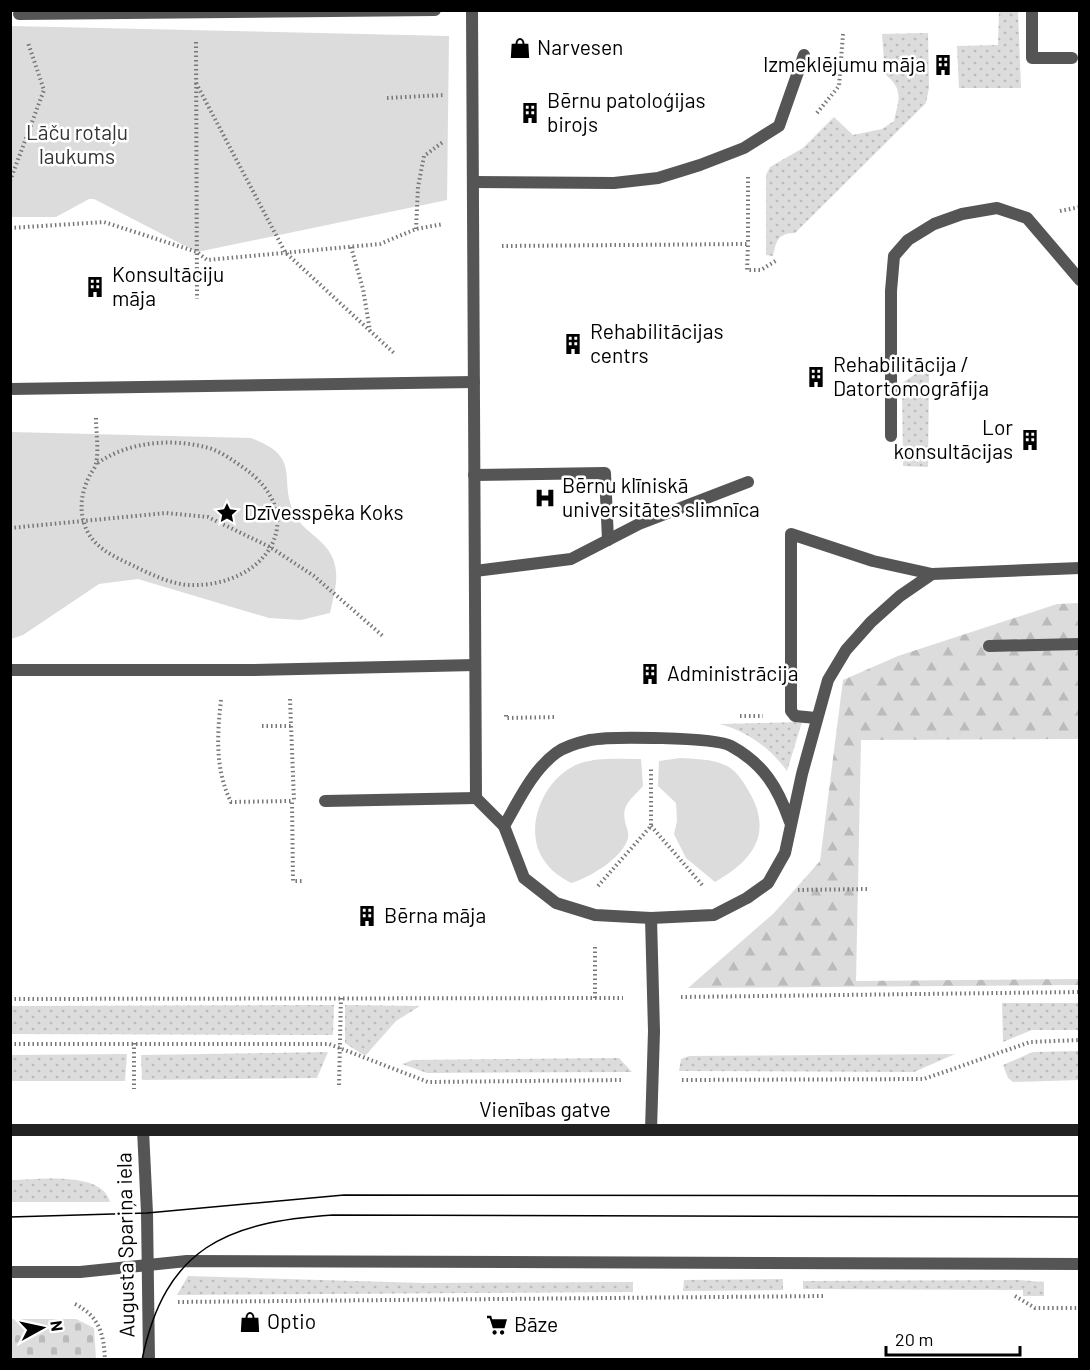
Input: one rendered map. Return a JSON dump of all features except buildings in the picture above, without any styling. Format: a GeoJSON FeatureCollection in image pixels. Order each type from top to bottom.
{"type":"FeatureCollection","features":[{"type":"Feature","properties":{"kind":"main road","name":"Vienības gatve"},"geometry":{"type":"LineString","coordinates":[[10,1130],[1080,1130]]}},
{"type":"Feature","properties":{"kind":"street"},"geometry":{"type":"LineString","coordinates":[[19,14],[435,10]]}},
{"type":"Feature","properties":{"kind":"street"},"geometry":{"type":"LineString","coordinates":[[472,10],[476,798],[504,826],[524,878],[556,903],[595,915],[651,918],[714,915],[747,898],[768,883],[785,853],[790,822],[828,680],[846,650],[871,622],[900,596],[932,574]]}},
{"type":"Feature","properties":{"kind":"street"},"geometry":{"type":"LineString","coordinates":[[1032,10],[1032,58],[1072,58]]}},
{"type":"Feature","properties":{"kind":"street"},"geometry":{"type":"LineString","coordinates":[[473,182],[614,183],[658,178],[700,165],[744,148],[779,126],[804,56]]}},
{"type":"Feature","properties":{"kind":"street"},"geometry":{"type":"LineString","coordinates":[[891,436],[891,291],[894,256],[908,240],[934,224],[962,214],[998,208],[1027,218],[1080,280]]}},
{"type":"Feature","properties":{"kind":"street"},"geometry":{"type":"LineString","coordinates":[[10,389],[474,382]]}},
{"type":"Feature","properties":{"kind":"street"},"geometry":{"type":"LineString","coordinates":[[474,475],[605,473],[608,540]]}},
{"type":"Feature","properties":{"kind":"street"},"geometry":{"type":"LineString","coordinates":[[475,572],[571,559],[639,524],[748,482]]}},
{"type":"Feature","properties":{"kind":"street"},"geometry":{"type":"LineString","coordinates":[[816,718],[795,716],[791,711],[791,534],[873,561],[932,574],[1080,568]]}},
{"type":"Feature","properties":{"kind":"street"},"geometry":{"type":"LineString","coordinates":[[989,646],[1080,644]]}},
{"type":"Feature","properties":{"kind":"street"},"geometry":{"type":"LineString","coordinates":[[10,670],[224,670],[475,665]]}},
{"type":"Feature","properties":{"kind":"street"},"geometry":{"type":"LineString","coordinates":[[504,826],[536,772],[558,752],[591,740],[651,739],[706,739],[730,745],[763,771],[779,791],[790,822]]}},
{"type":"Feature","properties":{"kind":"street"},"geometry":{"type":"LineString","coordinates":[[325,801],[476,798]]}},
{"type":"Feature","properties":{"kind":"street"},"geometry":{"type":"LineString","coordinates":[[651,918],[654,1031],[651,1130]]}},
{"type":"Feature","properties":{"kind":"street","name":"Augusta Spariņa iela"},"geometry":{"type":"LineString","coordinates":[[143,1130],[149,1265],[149,1359]]}},
{"type":"Feature","properties":{"kind":"street"},"geometry":{"type":"LineString","coordinates":[[10,1272],[80,1272],[187,1261],[1080,1263]]}},
{"type":"Feature","properties":{"kind":"path"},"geometry":{"type":"LineString","coordinates":[[10,181],[44,90],[19,14]]}},
{"type":"Feature","properties":{"kind":"path"},"geometry":{"type":"LineString","coordinates":[[195,14],[197,299]]}},
{"type":"Feature","properties":{"kind":"path"},"geometry":{"type":"LineString","coordinates":[[196,82],[285,252],[426,382]]}},
{"type":"Feature","properties":{"kind":"path"},"geometry":{"type":"LineString","coordinates":[[387,98],[453,94]]}},
{"type":"Feature","properties":{"kind":"path"},"geometry":{"type":"LineString","coordinates":[[416,228],[418,187],[424,156],[446,140]]}},
{"type":"Feature","properties":{"kind":"path"},"geometry":{"type":"LineString","coordinates":[[10,228],[104,222],[197,252],[207,260],[254,258],[285,252],[381,244],[416,228],[473,219]]}},
{"type":"Feature","properties":{"kind":"path"},"geometry":{"type":"LineString","coordinates":[[473,246],[748,243],[747,270],[761,270],[777,260]]}},
{"type":"Feature","properties":{"kind":"path"},"geometry":{"type":"LineString","coordinates":[[351,247],[363,289],[370,332]]}},
{"type":"Feature","properties":{"kind":"path"},"geometry":{"type":"LineString","coordinates":[[96,432],[96,464],[84,492],[81,510],[83,521],[95,543],[110,555],[141,570],[186,585],[233,580],[259,564],[270,547],[277,520],[274,506],[267,493],[259,480],[214,450],[180,442],[161,442],[122,450],[96,464]]}},
{"type":"Feature","properties":{"kind":"path"},"geometry":{"type":"LineString","coordinates":[[10,528],[188,513],[208,517],[270,547],[314,576],[414,666]]}},
{"type":"Feature","properties":{"kind":"path"},"geometry":{"type":"LineString","coordinates":[[290,669],[293,881],[302,881]]}},
{"type":"Feature","properties":{"kind":"path"},"geometry":{"type":"LineString","coordinates":[[224,670],[218,744],[222,783],[231,802],[325,801]]}},
{"type":"Feature","properties":{"kind":"path"},"geometry":{"type":"LineString","coordinates":[[506,706],[506,718],[562,717]]}},
{"type":"Feature","properties":{"kind":"path"},"geometry":{"type":"LineString","coordinates":[[729,717],[795,716]]}},
{"type":"Feature","properties":{"kind":"path"},"geometry":{"type":"LineString","coordinates":[[262,726],[291,726]]}},
{"type":"Feature","properties":{"kind":"path"},"geometry":{"type":"LineString","coordinates":[[651,739],[651,826],[706,889],[714,915]]}},
{"type":"Feature","properties":{"kind":"path"},"geometry":{"type":"LineString","coordinates":[[595,998],[595,890],[651,826]]}},
{"type":"Feature","properties":{"kind":"path"},"geometry":{"type":"LineString","coordinates":[[796,890],[867,889]]}},
{"type":"Feature","properties":{"kind":"path"},"geometry":{"type":"LineString","coordinates":[[10,999],[653,998],[1080,992]]}},
{"type":"Feature","properties":{"kind":"path"},"geometry":{"type":"LineString","coordinates":[[339,1085],[341,997]]}},
{"type":"Feature","properties":{"kind":"path"},"geometry":{"type":"LineString","coordinates":[[985,1058],[1030,1042],[1080,1040]]}},
{"type":"Feature","properties":{"kind":"path"},"geometry":{"type":"LineString","coordinates":[[134,1043],[134,1089]]}},
{"type":"Feature","properties":{"kind":"path"},"geometry":{"type":"LineString","coordinates":[[10,1044],[329,1044],[380,1064]]}},
{"type":"Feature","properties":{"kind":"path"},"geometry":{"type":"LineString","coordinates":[[172,1302],[827,1296]]}},
{"type":"Feature","properties":{"kind":"path"},"geometry":{"type":"LineString","coordinates":[[1006,1296],[1016,1296],[1035,1308],[1080,1308]]}},
{"type":"Feature","properties":{"kind":"path"},"geometry":{"type":"LineString","coordinates":[[77,1304],[96,1318],[105,1341],[105,1359]]}},
{"type":"Feature","properties":{"kind":"green space"},"geometry":{"type":"Polygon","coordinates":[[[999,11],[1018,11],[1021,88],[959,88],[957,46],[998,45],[999,11]]]}},
{"type":"Feature","properties":{"kind":"green space","name":"Lāču rotaļu laukums"},"geometry":{"type":"Polygon","coordinates":[[[11,26],[449,36],[447,200],[197,252],[94,199],[89,199],[56,217],[11,217],[11,26]]]}},
{"type":"Feature","properties":{"kind":"green space"},"geometry":{"type":"Polygon","coordinates":[[[928,33],[929,88],[926,103],[795,233],[780,237],[773,256],[766,255],[766,175],[770,167],[803,148],[834,117],[853,135],[882,129],[894,121],[898,90],[885,74],[882,34],[928,33]]]}},
{"type":"Feature","properties":{"kind":"green space"},"geometry":{"type":"Polygon","coordinates":[[[920,371],[929,371],[928,467],[903,466],[902,383],[920,371]]]}},
{"type":"Feature","properties":{"kind":"green space"},"geometry":{"type":"Polygon","coordinates":[[[11,432],[251,438],[268,446],[284,462],[288,493],[297,518],[328,549],[333,558],[336,584],[330,613],[301,620],[269,618],[138,579],[99,584],[23,635],[11,639],[11,432]]]}},
{"type":"Feature","properties":{"kind":"green space"},"geometry":{"type":"Polygon","coordinates":[[[1079,603],[1079,739],[861,740],[856,981],[1079,979],[1079,985],[688,988],[774,913],[820,861],[843,680],[898,656],[1057,604],[1079,603]]]}},
{"type":"Feature","properties":{"kind":"green space"},"geometry":{"type":"Polygon","coordinates":[[[802,722],[787,771],[758,742],[740,731],[720,724],[802,722]]]}},
{"type":"Feature","properties":{"kind":"green space"},"geometry":{"type":"Polygon","coordinates":[[[680,758],[701,759],[728,766],[746,786],[758,811],[760,824],[754,847],[738,866],[715,882],[686,858],[674,834],[677,821],[676,803],[658,786],[659,761],[680,758]]]}},
{"type":"Feature","properties":{"kind":"green space"},"geometry":{"type":"Polygon","coordinates":[[[603,759],[641,759],[643,786],[629,801],[625,810],[628,838],[620,853],[587,877],[571,883],[561,877],[546,863],[535,836],[536,820],[547,791],[568,769],[581,763],[603,759]]]}},
{"type":"Feature","properties":{"kind":"green space"},"geometry":{"type":"Polygon","coordinates":[[[1002,1003],[1079,1003],[1079,1030],[1032,1030],[1003,1042],[1002,1003]]]}},
{"type":"Feature","properties":{"kind":"green space"},"geometry":{"type":"Polygon","coordinates":[[[334,1005],[333,1035],[11,1034],[11,1006],[334,1005]]]}},
{"type":"Feature","properties":{"kind":"green space"},"geometry":{"type":"Polygon","coordinates":[[[345,1005],[420,1006],[396,1021],[365,1056],[345,1043],[345,1005]]]}},
{"type":"Feature","properties":{"kind":"green space"},"geometry":{"type":"Polygon","coordinates":[[[1079,1051],[1079,1080],[1013,1082],[1008,1078],[1003,1065],[1033,1052],[1079,1051]]]}},
{"type":"Feature","properties":{"kind":"green space"},"geometry":{"type":"Polygon","coordinates":[[[328,1052],[317,1078],[142,1080],[141,1055],[328,1052]]]}},
{"type":"Feature","properties":{"kind":"green space"},"geometry":{"type":"Polygon","coordinates":[[[127,1054],[125,1081],[11,1081],[11,1055],[127,1054]]]}},
{"type":"Feature","properties":{"kind":"green space"},"geometry":{"type":"Polygon","coordinates":[[[955,1054],[914,1072],[679,1071],[681,1059],[689,1056],[955,1054]]]}},
{"type":"Feature","properties":{"kind":"green space"},"geometry":{"type":"Polygon","coordinates":[[[619,1058],[632,1072],[427,1073],[402,1064],[413,1060],[619,1058]]]}},
{"type":"Feature","properties":{"kind":"green space"},"geometry":{"type":"Polygon","coordinates":[[[11,1180],[82,1181],[95,1185],[104,1192],[110,1202],[11,1202],[11,1180]]]}},
{"type":"Feature","properties":{"kind":"green space"},"geometry":{"type":"Polygon","coordinates":[[[188,1276],[423,1283],[633,1282],[633,1292],[177,1295],[188,1276]]]}},
{"type":"Feature","properties":{"kind":"green space"},"geometry":{"type":"Polygon","coordinates":[[[783,1279],[783,1290],[683,1291],[684,1280],[783,1279]]]}},
{"type":"Feature","properties":{"kind":"green space"},"geometry":{"type":"Polygon","coordinates":[[[1019,1280],[1044,1282],[1044,1296],[1023,1296],[1023,1290],[803,1289],[803,1281],[1019,1280]]]}},
{"type":"Feature","properties":{"kind":"green space"},"geometry":{"type":"Polygon","coordinates":[[[11,1319],[76,1319],[94,1328],[96,1359],[11,1359],[11,1319]]]}},
{"type":"Feature","properties":{"kind":"tram line"},"geometry":{"type":"LineString","coordinates":[[10,1217],[147,1213],[344,1195],[1080,1196]]}},
{"type":"Feature","properties":{"kind":"tram line"},"geometry":{"type":"LineString","coordinates":[[142,1360],[152,1322],[167,1291],[185,1266],[206,1248],[232,1234],[262,1225],[295,1219],[333,1215],[1080,1217]]}},
{"type":"Feature","properties":{"kind":"place","name":"Narvesen"},"geometry":{"type":"Point","coordinates":[520,48]}},
{"type":"Feature","properties":{"kind":"place","name":"Izmeklējumu māja"},"geometry":{"type":"Point","coordinates":[943,65]}},
{"type":"Feature","properties":{"kind":"place","name":"Bērnu patoloģijas birojs"},"geometry":{"type":"Point","coordinates":[530,113]}},
{"type":"Feature","properties":{"kind":"place","name":"Konsultāciju māja"},"geometry":{"type":"Point","coordinates":[95,287]}},
{"type":"Feature","properties":{"kind":"place","name":"Rehabilitācijas centrs"},"geometry":{"type":"Point","coordinates":[573,344]}},
{"type":"Feature","properties":{"kind":"place","name":"Rehabilitācija / Datortomogrāfija"},"geometry":{"type":"Point","coordinates":[816,377]}},
{"type":"Feature","properties":{"kind":"place","name":"Lor konsultācijas"},"geometry":{"type":"Point","coordinates":[1030,440]}},
{"type":"Feature","properties":{"kind":"place","name":"Bērnu klīniskā universitātes slimnīca"},"geometry":{"type":"Point","coordinates":[545,498]}},
{"type":"Feature","properties":{"kind":"place","name":"Dzīvesspēka Koks"},"geometry":{"type":"Point","coordinates":[227,513]}},
{"type":"Feature","properties":{"kind":"place","name":"Administrācija"},"geometry":{"type":"Point","coordinates":[650,674]}},
{"type":"Feature","properties":{"kind":"place","name":"Bērna māja"},"geometry":{"type":"Point","coordinates":[367,916]}},
{"type":"Feature","properties":{"kind":"place","name":"Optio"},"geometry":{"type":"Point","coordinates":[250,1322]}},
{"type":"Feature","properties":{"kind":"place","name":"Bāze"},"geometry":{"type":"Point","coordinates":[497,1325]}}]}
